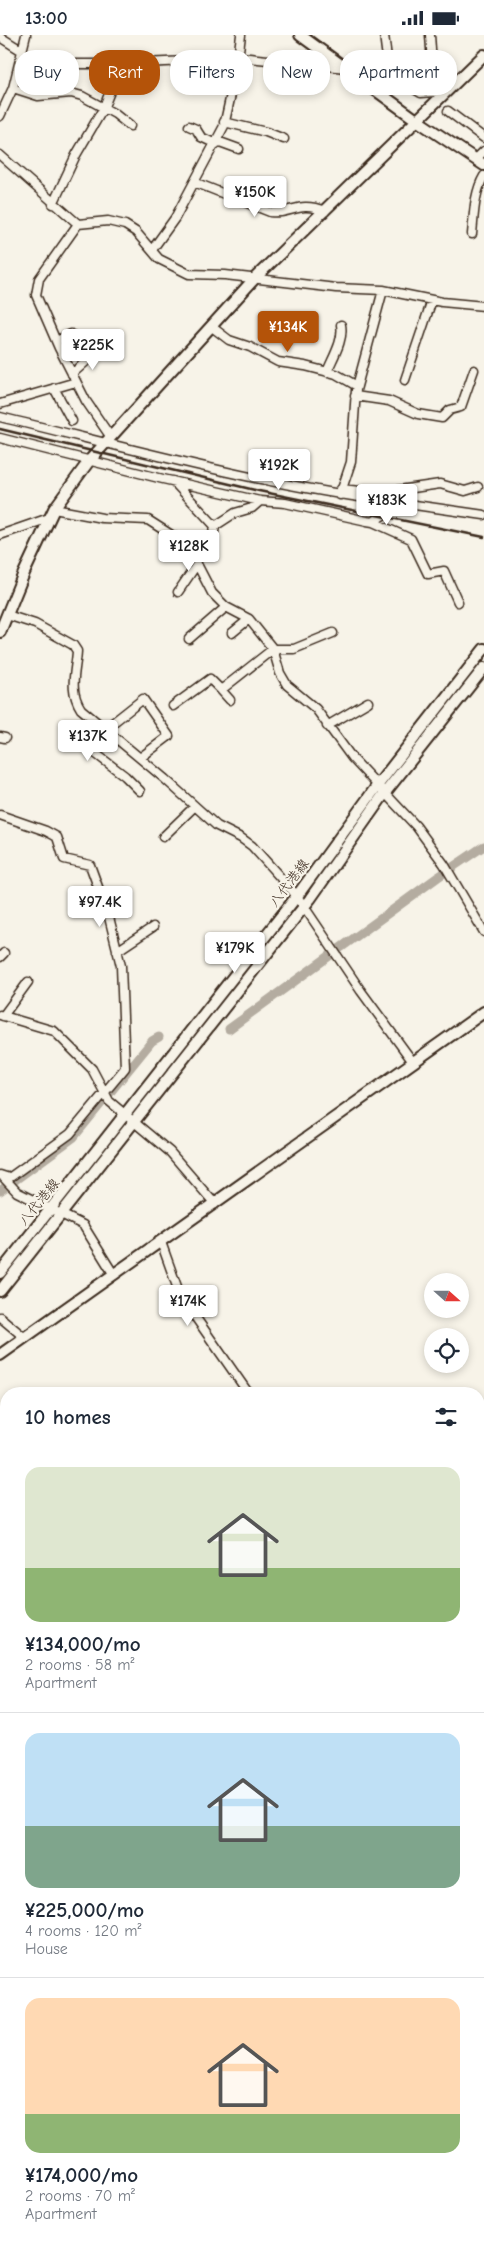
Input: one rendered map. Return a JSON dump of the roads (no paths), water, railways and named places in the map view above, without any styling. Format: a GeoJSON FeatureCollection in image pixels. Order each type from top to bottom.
{"type":"FeatureCollection","features":[{"type":"Feature","properties":{"kind":"main road"},"geometry":{"type":"LineString","coordinates":[[300,35],[340,64]]}},
{"type":"Feature","properties":{"kind":"main road"},"geometry":{"type":"LineString","coordinates":[[0,632],[24,573],[52,513],[89,461],[212,327],[254,278],[484,55]]}},
{"type":"Feature","properties":{"kind":"main road"},"geometry":{"type":"LineString","coordinates":[[383,95],[418,121],[480,162]]}},
{"type":"Feature","properties":{"kind":"main road","name":"八代港線"},"geometry":{"type":"LineString","coordinates":[[0,1273],[51,1209],[130,1118],[304,906],[381,790],[484,649]]}},
{"type":"Feature","properties":{"kind":"main road","name":"八代港線"},"geometry":{"type":"LineString","coordinates":[[0,1291],[62,1215],[130,1118],[297,896],[381,790],[484,668]]}},
{"type":"Feature","properties":{"kind":"main road"},"geometry":{"type":"LineString","coordinates":[[0,1355],[215,1204],[309,1134],[484,1012]]}},
{"type":"Feature","properties":{"kind":"street"},"geometry":{"type":"LineString","coordinates":[[24,50],[26,35]]}},
{"type":"Feature","properties":{"kind":"street"},"geometry":{"type":"LineString","coordinates":[[239,50],[241,35]]}},
{"type":"Feature","properties":{"kind":"street"},"geometry":{"type":"LineString","coordinates":[[384,35],[386,50]]}},
{"type":"Feature","properties":{"kind":"street"},"geometry":{"type":"LineString","coordinates":[[430,35],[431,50]]}},
{"type":"Feature","properties":{"kind":"street"},"geometry":{"type":"LineString","coordinates":[[0,37],[17,50]]}},
{"type":"Feature","properties":{"kind":"street"},"geometry":{"type":"LineString","coordinates":[[253,59],[340,67]]}},
{"type":"Feature","properties":{"kind":"street"},"geometry":{"type":"LineString","coordinates":[[0,117],[15,81]]}},
{"type":"Feature","properties":{"kind":"street"},"geometry":{"type":"LineString","coordinates":[[13,88],[38,96],[71,93],[82,96],[115,114],[130,126]]}},
{"type":"Feature","properties":{"kind":"street"},"geometry":{"type":"LineString","coordinates":[[53,204],[76,155],[103,109],[109,95]]}},
{"type":"Feature","properties":{"kind":"street"},"geometry":{"type":"LineString","coordinates":[[152,250],[175,219],[216,143],[224,122],[230,95]]}},
{"type":"Feature","properties":{"kind":"street"},"geometry":{"type":"LineString","coordinates":[[448,111],[484,138]]}},
{"type":"Feature","properties":{"kind":"street"},"geometry":{"type":"LineString","coordinates":[[224,122],[266,132],[284,139]]}},
{"type":"Feature","properties":{"kind":"street"},"geometry":{"type":"LineString","coordinates":[[188,126],[196,129],[201,137],[239,149]]}},
{"type":"Feature","properties":{"kind":"street"},"geometry":{"type":"LineString","coordinates":[[480,162],[484,151]]}},
{"type":"Feature","properties":{"kind":"street"},"geometry":{"type":"LineString","coordinates":[[0,155],[53,204],[78,224],[108,221],[125,225],[136,232],[159,259],[189,274],[254,278],[336,288],[383,290],[432,300],[484,306]]}},
{"type":"Feature","properties":{"kind":"street"},"geometry":{"type":"LineString","coordinates":[[472,234],[475,204],[480,183],[484,176]]}},
{"type":"Feature","properties":{"kind":"street"},"geometry":{"type":"LineString","coordinates":[[194,182],[270,212],[278,213],[292,208],[305,207],[325,211]]}},
{"type":"Feature","properties":{"kind":"street"},"geometry":{"type":"LineString","coordinates":[[78,224],[39,279],[36,295],[72,374],[108,439]]}},
{"type":"Feature","properties":{"kind":"street"},"geometry":{"type":"LineString","coordinates":[[340,492],[351,462],[357,386],[383,290]]}},
{"type":"Feature","properties":{"kind":"street"},"geometry":{"type":"LineString","coordinates":[[405,380],[432,300]]}},
{"type":"Feature","properties":{"kind":"street"},"geometry":{"type":"LineString","coordinates":[[328,371],[340,340],[341,325]]}},
{"type":"Feature","properties":{"kind":"street"},"geometry":{"type":"LineString","coordinates":[[212,327],[229,340],[250,347],[278,363],[328,371],[357,386]]}},
{"type":"Feature","properties":{"kind":"street"},"geometry":{"type":"LineString","coordinates":[[56,341],[71,334]]}},
{"type":"Feature","properties":{"kind":"street"},"geometry":{"type":"LineString","coordinates":[[72,374],[99,350]]}},
{"type":"Feature","properties":{"kind":"street"},"geometry":{"type":"LineString","coordinates":[[355,396],[389,401],[418,414],[442,418],[450,410],[461,407],[474,370]]}},
{"type":"Feature","properties":{"kind":"street"},"geometry":{"type":"LineString","coordinates":[[0,404],[76,382]]}},
{"type":"Feature","properties":{"kind":"street"},"geometry":{"type":"LineString","coordinates":[[54,388],[72,421]]}},
{"type":"Feature","properties":{"kind":"street"},"geometry":{"type":"LineString","coordinates":[[0,417],[108,439],[220,471],[402,503],[484,515]]}},
{"type":"Feature","properties":{"kind":"street"},"geometry":{"type":"LineString","coordinates":[[0,437],[89,461],[260,501],[285,503],[373,522],[411,539],[428,574],[444,571],[458,602]]}},
{"type":"Feature","properties":{"kind":"street"},"geometry":{"type":"LineString","coordinates":[[173,481],[215,526]]}},
{"type":"Feature","properties":{"kind":"street"},"geometry":{"type":"LineString","coordinates":[[340,492],[379,493],[440,484],[465,491],[478,487]]}},
{"type":"Feature","properties":{"kind":"street"},"geometry":{"type":"LineString","coordinates":[[195,550],[214,532],[215,526],[236,513],[252,508],[260,501]]}},
{"type":"Feature","properties":{"kind":"street"},"geometry":{"type":"LineString","coordinates":[[373,522],[402,503]]}},
{"type":"Feature","properties":{"kind":"street"},"geometry":{"type":"LineString","coordinates":[[0,535],[52,513],[148,520],[195,550],[198,564],[212,593],[226,607],[249,619],[273,649],[280,673],[288,685],[316,709],[352,758],[416,826],[444,865],[456,884],[460,895],[484,932]]}},
{"type":"Feature","properties":{"kind":"street"},"geometry":{"type":"LineString","coordinates":[[178,592],[198,564]]}},
{"type":"Feature","properties":{"kind":"street"},"geometry":{"type":"LineString","coordinates":[[189,639],[226,607]]}},
{"type":"Feature","properties":{"kind":"street"},"geometry":{"type":"LineString","coordinates":[[7,615],[35,624],[73,645],[77,651],[73,671],[77,703],[81,709],[217,826],[242,838],[252,846],[297,896],[413,1062]]}},
{"type":"Feature","properties":{"kind":"street"},"geometry":{"type":"LineString","coordinates":[[232,633],[249,619]]}},
{"type":"Feature","properties":{"kind":"street"},"geometry":{"type":"LineString","coordinates":[[221,690],[273,649],[294,649],[332,633]]}},
{"type":"Feature","properties":{"kind":"street"},"geometry":{"type":"LineString","coordinates":[[172,706],[210,679],[230,700]]}},
{"type":"Feature","properties":{"kind":"street"},"geometry":{"type":"LineString","coordinates":[[140,758],[169,736],[143,699],[102,726],[83,744],[125,776],[140,791]]}},
{"type":"Feature","properties":{"kind":"street"},"geometry":{"type":"LineString","coordinates":[[328,726],[368,702]]}},
{"type":"Feature","properties":{"kind":"street"},"geometry":{"type":"LineString","coordinates":[[163,837],[195,806]]}},
{"type":"Feature","properties":{"kind":"street"},"geometry":{"type":"LineString","coordinates":[[0,815],[46,831],[57,837],[64,859],[90,865],[109,917],[121,966],[125,1068],[70,1134],[9,1178],[3,1177]]}},
{"type":"Feature","properties":{"kind":"street"},"geometry":{"type":"LineString","coordinates":[[118,951],[153,927]]}},
{"type":"Feature","properties":{"kind":"street"},"geometry":{"type":"LineString","coordinates":[[28,982],[2,1016],[34,1027],[54,1031],[92,1069],[109,1101],[170,1152],[215,1204]]}},
{"type":"Feature","properties":{"kind":"street"},"geometry":{"type":"LineString","coordinates":[[3,1177],[17,1192],[83,1225],[114,1275]]}},
{"type":"Feature","properties":{"kind":"street"},"geometry":{"type":"LineString","coordinates":[[161,1242],[180,1295],[244,1387]]}},
{"type":"Feature","properties":{"kind":"street"},"geometry":{"type":"LineString","coordinates":[[0,1317],[24,1338]]}},
{"type":"Feature","properties":{"kind":"waterway"},"geometry":{"type":"LineString","coordinates":[[229,1029],[438,877],[484,846]]}},
{"type":"Feature","properties":{"kind":"waterway"},"geometry":{"type":"LineString","coordinates":[[0,1191],[74,1137],[152,1041],[159,1037]]}},
{"type":"Feature","properties":{"kind":"railway"},"geometry":{"type":"LineString","coordinates":[[0,429],[259,491],[484,537]]}}]}
